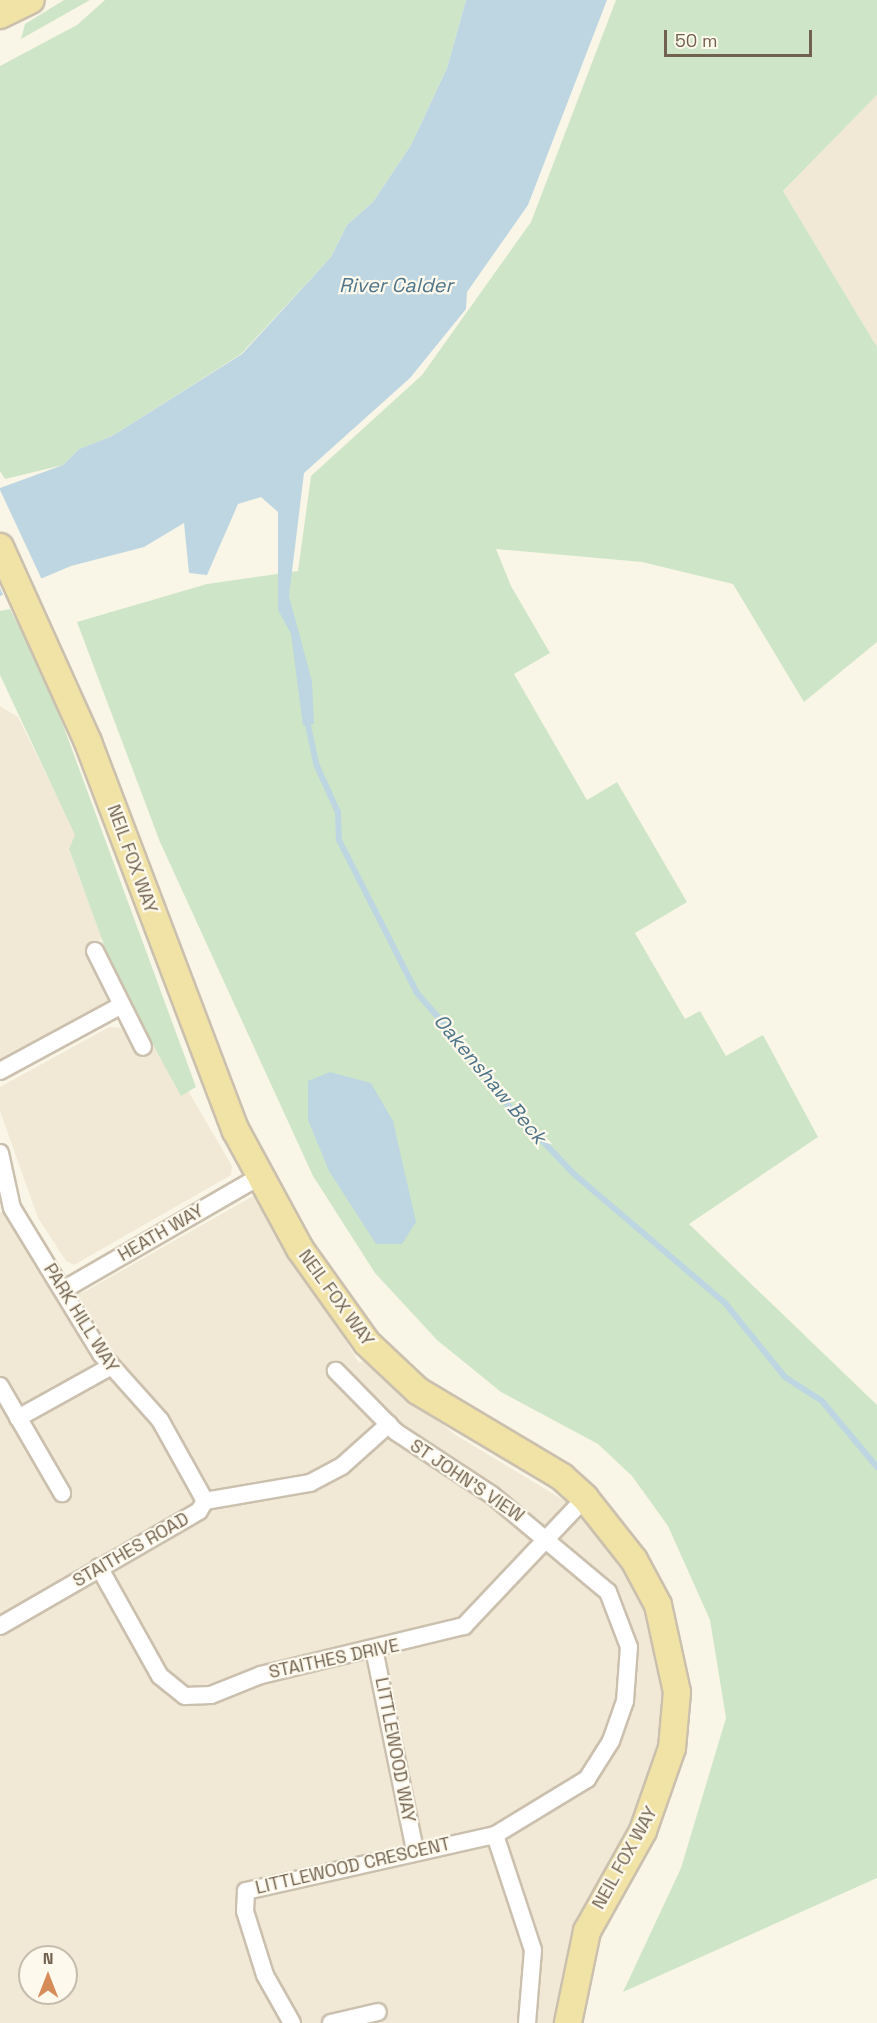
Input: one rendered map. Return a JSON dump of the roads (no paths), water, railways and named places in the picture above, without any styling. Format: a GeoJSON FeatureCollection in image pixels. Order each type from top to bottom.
{"type":"FeatureCollection","features":[{"type":"Feature","properties":{"kind":"main road"},"geometry":{"type":"LineString","coordinates":[[0,15],[31,0]]}},
{"type":"Feature","properties":{"kind":"main road","name":"NEIL FOX WAY"},"geometry":{"type":"LineString","coordinates":[[0,547],[54,661],[209,1066],[259,1177],[300,1249],[367,1343],[418,1392],[562,1477],[585,1498],[634,1560],[654,1597],[668,1632],[677,1692],[666,1776],[643,1831],[587,1931],[568,2023]]}},
{"type":"Feature","properties":{"kind":"street"},"geometry":{"type":"LineString","coordinates":[[95,951],[120,1006],[143,1047]]}},
{"type":"Feature","properties":{"kind":"street"},"geometry":{"type":"LineString","coordinates":[[0,1071],[120,1006]]}},
{"type":"Feature","properties":{"kind":"street","name":"PARK HILL WAY"},"geometry":{"type":"LineString","coordinates":[[0,1153],[5,1198],[110,1367],[160,1420],[205,1501]]}},
{"type":"Feature","properties":{"kind":"street","name":"HEATH WAY"},"geometry":{"type":"LineString","coordinates":[[63,1290],[259,1177]]}},
{"type":"Feature","properties":{"kind":"street"},"geometry":{"type":"LineString","coordinates":[[18,1418],[110,1367]]}},
{"type":"Feature","properties":{"kind":"street","name":"ST JOHN'S VIEW"},"geometry":{"type":"LineString","coordinates":[[336,1371],[389,1424],[548,1539]]}},
{"type":"Feature","properties":{"kind":"street"},"geometry":{"type":"LineString","coordinates":[[0,1386],[62,1493]]}},
{"type":"Feature","properties":{"kind":"street","name":"STAITHES ROAD"},"geometry":{"type":"LineString","coordinates":[[0,1626],[199,1511],[205,1501],[310,1483],[342,1467],[389,1424]]}},
{"type":"Feature","properties":{"kind":"street","name":"STAITHES DRIVE"},"geometry":{"type":"LineString","coordinates":[[99,1567],[160,1676],[185,1696],[211,1695],[261,1675],[464,1626],[585,1498]]}},
{"type":"Feature","properties":{"kind":"street","name":"LITTLEWOOD CRESCENT"},"geometry":{"type":"LineString","coordinates":[[292,2023],[265,1975],[245,1911],[246,1891],[415,1851],[495,1835],[588,1779],[611,1741],[625,1701],[629,1647],[613,1601],[548,1539]]}},
{"type":"Feature","properties":{"kind":"street","name":"LITTLEWOOD WAY"},"geometry":{"type":"LineString","coordinates":[[374,1649],[415,1851]]}},
{"type":"Feature","properties":{"kind":"street"},"geometry":{"type":"LineString","coordinates":[[495,1835],[533,1950],[526,2023]]}},
{"type":"Feature","properties":{"kind":"street"},"geometry":{"type":"LineString","coordinates":[[331,2023],[378,2012]]}},
{"type":"Feature","properties":{"kind":"water","name":"River Calder"},"geometry":{"type":"Polygon","coordinates":[[[466,0],[607,0],[528,205],[467,292],[466,309],[410,378],[304,473],[289,596],[312,681],[314,724],[303,726],[291,634],[278,610],[278,512],[261,497],[238,504],[207,575],[189,573],[184,523],[144,547],[71,566],[0,596],[0,488],[63,465],[79,449],[112,436],[242,354],[331,257],[347,225],[373,202],[411,145],[447,68],[466,0]]]}},
{"type":"Feature","properties":{"kind":"water"},"geometry":{"type":"Polygon","coordinates":[[[330,1072],[371,1083],[393,1121],[416,1222],[402,1244],[376,1244],[329,1171],[308,1120],[308,1081],[330,1072]]]}},
{"type":"Feature","properties":{"kind":"waterway","name":"Oakenshaw Beck"},"geometry":{"type":"LineString","coordinates":[[308,725],[316,764],[338,812],[339,840],[417,993],[487,1073],[492,1088],[574,1174],[725,1303],[785,1377],[822,1401],[877,1467]]}}]}
